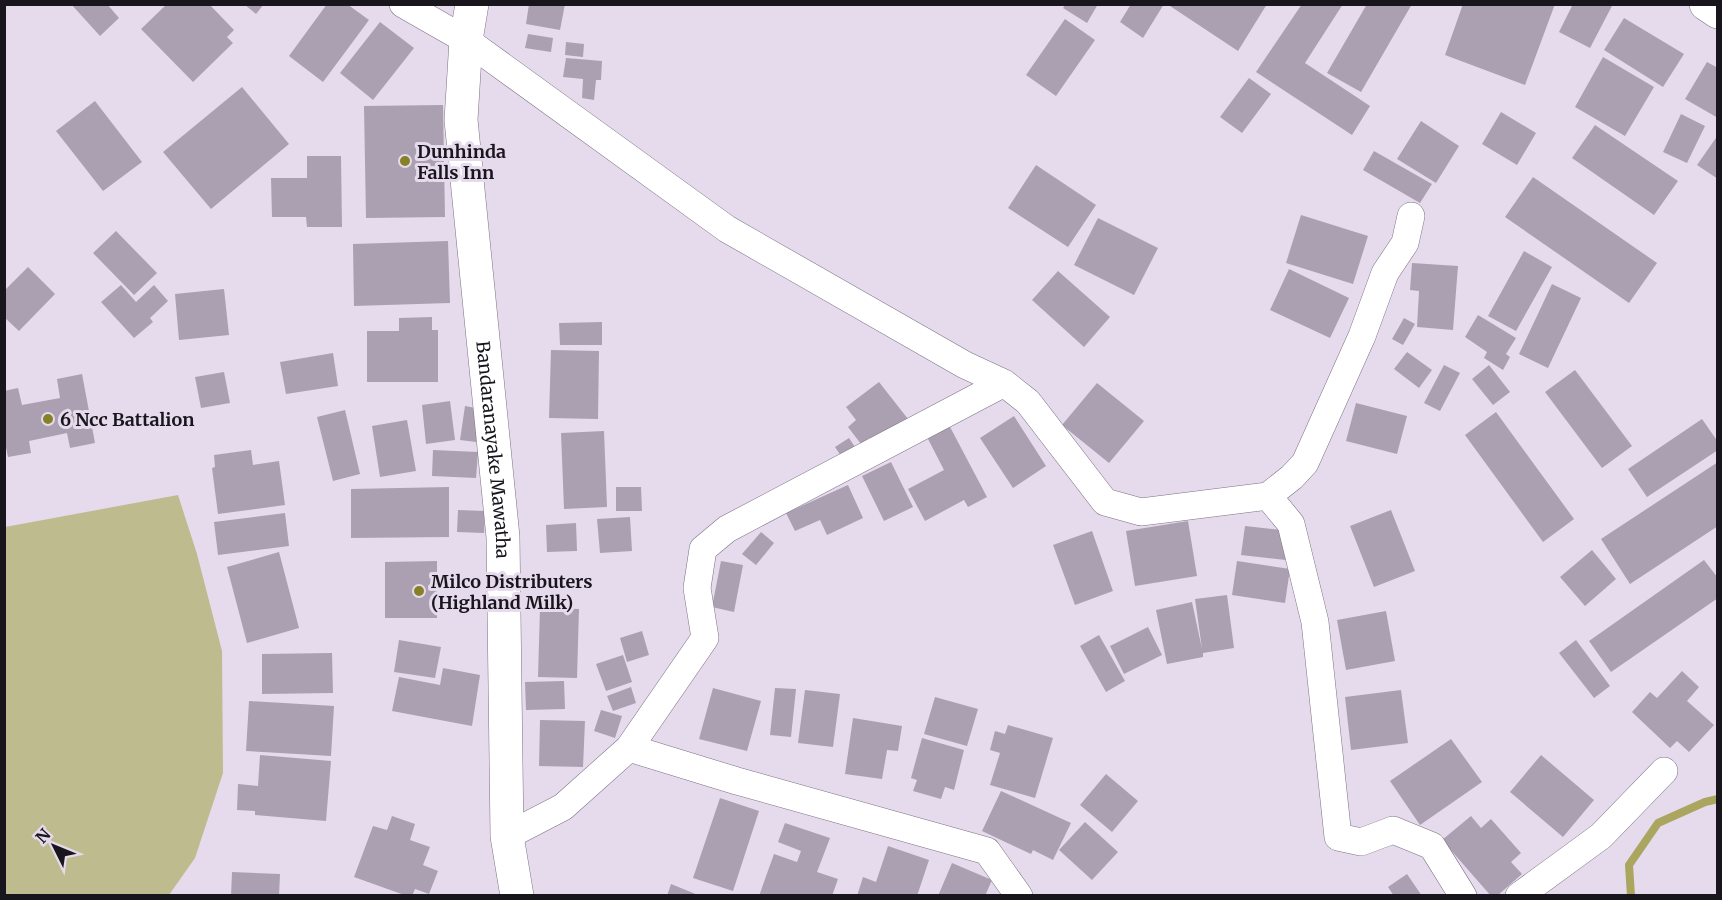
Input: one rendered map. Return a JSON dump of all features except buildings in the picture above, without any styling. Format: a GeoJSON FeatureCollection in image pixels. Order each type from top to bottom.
{"type":"FeatureCollection","features":[{"type":"Feature","properties":{"kind":"street"},"geometry":{"type":"LineString","coordinates":[[403,4],[466,40],[727,229],[965,365],[1004,383],[1028,402],[1105,502],[1141,512],[1268,496],[1305,463],[1362,336],[1385,273],[1405,243],[1411,216]]}},
{"type":"Feature","properties":{"kind":"street","name":"Bandaranayake Mawatha"},"geometry":{"type":"LineString","coordinates":[[472,4],[466,40],[462,120],[503,537],[507,836],[517,896]]}},
{"type":"Feature","properties":{"kind":"street"},"geometry":{"type":"LineString","coordinates":[[1706,4],[1718,12]]}},
{"type":"Feature","properties":{"kind":"street"},"geometry":{"type":"LineString","coordinates":[[507,836],[563,807],[629,748],[705,638],[697,588],[703,549],[727,528],[1004,383]]}},
{"type":"Feature","properties":{"kind":"street"},"geometry":{"type":"LineString","coordinates":[[1268,496],[1291,524],[1315,622],[1338,837],[1361,842],[1393,830],[1432,846],[1463,896]]}},
{"type":"Feature","properties":{"kind":"street"},"geometry":{"type":"LineString","coordinates":[[629,748],[737,782],[987,851],[1019,896]]}},
{"type":"Feature","properties":{"kind":"street"},"geometry":{"type":"LineString","coordinates":[[1519,896],[1601,836],[1664,771]]}},
{"type":"Feature","properties":{"kind":"shaded area"},"geometry":{"type":"Polygon","coordinates":[[[178,495],[197,554],[222,651],[223,773],[195,858],[169,895],[4,895],[5,527],[178,495]]]}},
{"type":"Feature","properties":{"kind":"waterway"},"geometry":{"type":"LineString","coordinates":[[1631,896],[1629,865],[1658,823],[1705,802],[1718,799]]}},
{"type":"Feature","properties":{"kind":"place","name":"Dunhinda Falls Inn"},"geometry":{"type":"Point","coordinates":[405,161]}},
{"type":"Feature","properties":{"kind":"place","name":"6 Ncc Battalion"},"geometry":{"type":"Point","coordinates":[48,419]}},
{"type":"Feature","properties":{"kind":"place","name":"Milco Distributers (Highland Milk)"},"geometry":{"type":"Point","coordinates":[419,591]}}]}
